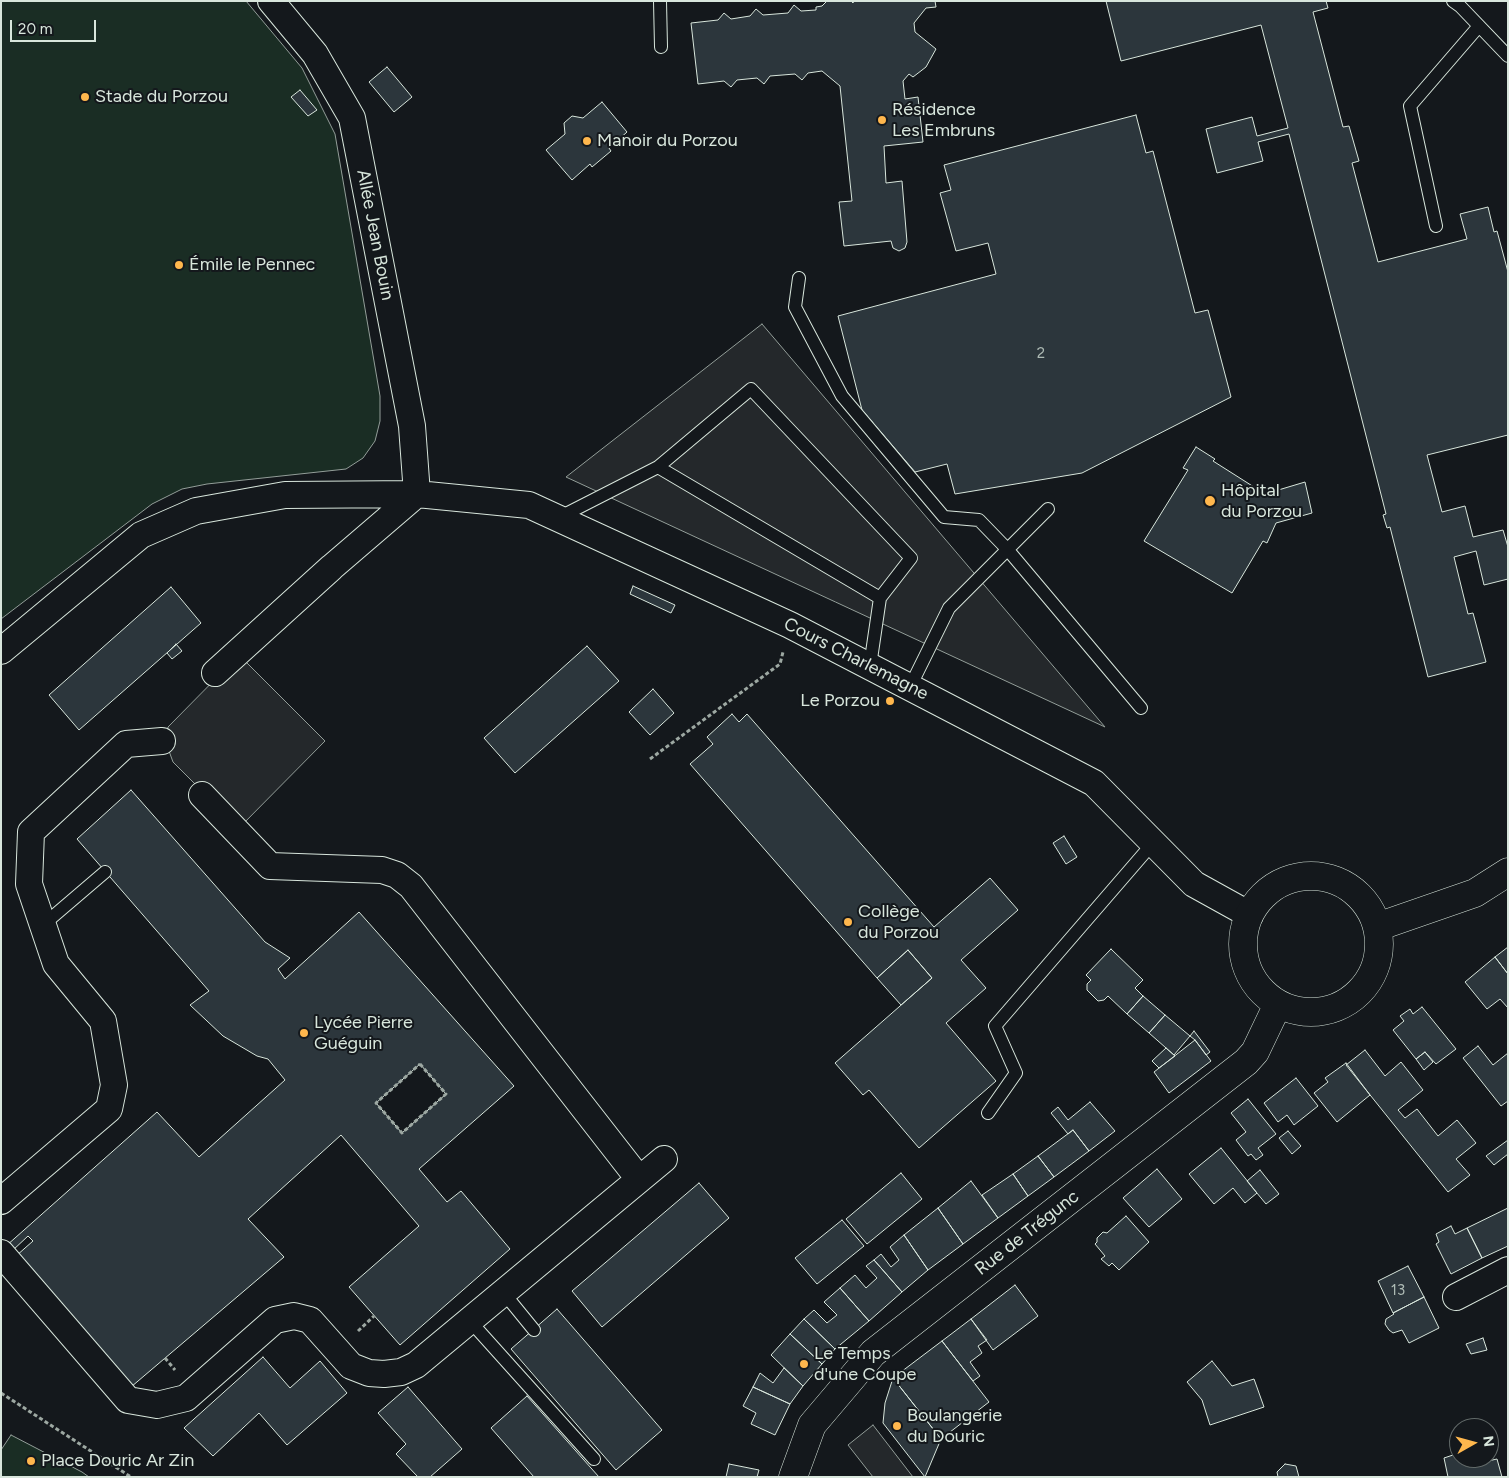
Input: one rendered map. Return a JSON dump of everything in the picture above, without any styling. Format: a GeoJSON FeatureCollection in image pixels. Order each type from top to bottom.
{"type":"FeatureCollection","features":[{"type":"Feature","properties":{"kind":"main road"},"geometry":{"type":"LineString","coordinates":[[1318,875],[1341,881],[1360,895],[1373,912],[1377,927],[1380,934],[1380,955],[1372,976],[1359,994],[1341,1006],[1320,1012],[1299,1012],[1278,1004],[1260,989],[1247,969],[1242,946],[1246,923],[1256,902],[1274,886],[1295,877],[1318,875]]}},
{"type":"Feature","properties":{"kind":"main road"},"geometry":{"type":"LineString","coordinates":[[1377,927],[1475,893],[1506,876]]}},
{"type":"Feature","properties":{"kind":"main road","name":"Rue de Trégunc"},"geometry":{"type":"LineString","coordinates":[[793,1477],[812,1425],[873,1352],[1246,1062],[1254,1052],[1278,1004]]}},
{"type":"Feature","properties":{"kind":"street","name":"Allée Jean Bouin"},"geometry":{"type":"LineString","coordinates":[[271,1],[315,54],[352,118],[412,426],[418,494]]}},
{"type":"Feature","properties":{"kind":"street","name":"Cours Charlemagne"},"geometry":{"type":"LineString","coordinates":[[1,651],[141,536],[196,511],[285,495],[418,494],[530,505],[790,624],[1094,783],[1194,884],[1250,914]]}},
{"type":"Feature","properties":{"kind":"street"},"geometry":{"type":"LineString","coordinates":[[215,673],[332,567],[418,494]]}},
{"type":"Feature","properties":{"kind":"street"},"geometry":{"type":"LineString","coordinates":[[1,1201],[109,1109],[114,1085],[103,1021],[56,964],[29,884],[31,832],[126,744],[162,741]]}},
{"type":"Feature","properties":{"kind":"street"},"geometry":{"type":"LineString","coordinates":[[202,795],[270,866],[382,870],[397,875],[411,886],[639,1179]]}},
{"type":"Feature","properties":{"kind":"street"},"geometry":{"type":"LineString","coordinates":[[1,1253],[128,1400],[157,1405],[186,1398],[275,1320],[294,1316],[310,1320],[351,1366],[369,1373],[401,1372],[416,1365],[664,1159]]}},
{"type":"Feature","properties":{"kind":"street"},"geometry":{"type":"LineString","coordinates":[[1456,1297],[1508,1270]]}},
{"type":"Feature","properties":{"kind":"lane"},"geometry":{"type":"LineString","coordinates":[[660,1],[661,46]]}},
{"type":"Feature","properties":{"kind":"lane"},"geometry":{"type":"LineString","coordinates":[[1453,1],[1508,56]]}},
{"type":"Feature","properties":{"kind":"lane"},"geometry":{"type":"LineString","coordinates":[[1436,226],[1410,106],[1479,26]]}},
{"type":"Feature","properties":{"kind":"lane"},"geometry":{"type":"LineString","coordinates":[[798,278],[795,307],[842,396],[944,517],[979,520],[1008,550],[1140,708]]}},
{"type":"Feature","properties":{"kind":"lane"},"geometry":{"type":"LineString","coordinates":[[558,518],[658,467],[751,389],[911,558],[880,598],[870,666]]}},
{"type":"Feature","properties":{"kind":"lane"},"geometry":{"type":"LineString","coordinates":[[658,467],[880,598]]}},
{"type":"Feature","properties":{"kind":"lane"},"geometry":{"type":"LineString","coordinates":[[910,687],[949,608],[1048,509]]}},
{"type":"Feature","properties":{"kind":"lane"},"geometry":{"type":"LineString","coordinates":[[988,1114],[1016,1073],[995,1026],[1153,843]]}},
{"type":"Feature","properties":{"kind":"lane"},"geometry":{"type":"LineString","coordinates":[[43,925],[105,872]]}},
{"type":"Feature","properties":{"kind":"lane"},"geometry":{"type":"LineString","coordinates":[[503,1292],[534,1330]]}},
{"type":"Feature","properties":{"kind":"lane"},"geometry":{"type":"LineString","coordinates":[[470,1321],[594,1459]]}},
{"type":"Feature","properties":{"kind":"path"},"geometry":{"type":"LineString","coordinates":[[650,759],[780,664],[790,624]]}},
{"type":"Feature","properties":{"kind":"path"},"geometry":{"type":"LineString","coordinates":[[420,1064],[446,1094],[402,1132],[376,1103],[420,1064]]}},
{"type":"Feature","properties":{"kind":"path"},"geometry":{"type":"LineString","coordinates":[[1,1393],[131,1477]]}},
{"type":"Feature","properties":{"kind":"green space","name":"Émile le Pennec"},"geometry":{"type":"Polygon","coordinates":[[[1,1],[246,1],[302,68],[335,134],[380,396],[380,421],[375,441],[363,458],[346,469],[207,484],[182,489],[152,504],[1,619],[1,1]]]}},
{"type":"Feature","properties":{"kind":"green space","name":"Place Douric Ar Zin"},"geometry":{"type":"Polygon","coordinates":[[[11,1435],[89,1477],[1,1477],[1,1450],[11,1435]]]}},
{"type":"Feature","properties":{"kind":"shaded area"},"geometry":{"type":"Polygon","coordinates":[[[762,324],[1105,727],[566,477],[762,324]]]}},
{"type":"Feature","properties":{"kind":"shaded area"},"geometry":{"type":"Polygon","coordinates":[[[239,655],[325,741],[239,828],[173,762],[165,740],[168,727],[239,655]]]}},
{"type":"Feature","properties":{"kind":"shaded area"},"geometry":{"type":"Polygon","coordinates":[[[873,1425],[913,1477],[873,1477],[848,1445],[873,1425]]]}},
{"type":"Feature","properties":{"kind":"building","name":"Résidence Les Embruns"},"geometry":{"type":"Polygon","coordinates":[[[827,1],[851,1],[853,3],[854,1],[935,1],[936,7],[926,8],[914,23],[915,32],[936,49],[926,67],[913,77],[909,74],[903,81],[905,99],[918,97],[923,142],[884,146],[886,183],[902,181],[907,242],[905,248],[899,251],[893,248],[891,241],[844,246],[839,202],[852,201],[840,86],[822,71],[808,73],[802,80],[795,74],[770,76],[764,84],[757,78],[737,80],[731,87],[724,81],[698,84],[691,23],[718,20],[724,13],[731,19],[750,16],[756,9],[763,15],[788,13],[794,5],[801,11],[816,10],[816,7],[822,6],[827,1]]]}},
{"type":"Feature","properties":{"kind":"building"},"geometry":{"type":"Polygon","coordinates":[[[1106,1],[1326,1],[1328,8],[1313,12],[1343,127],[1349,126],[1359,161],[1352,163],[1378,262],[1467,239],[1460,214],[1488,207],[1494,232],[1497,231],[1508,272],[1508,435],[1427,455],[1442,512],[1465,506],[1473,537],[1503,530],[1508,547],[1508,579],[1484,585],[1476,551],[1454,557],[1468,614],[1473,613],[1486,662],[1428,677],[1390,527],[1387,528],[1383,515],[1386,514],[1289,134],[1258,142],[1263,161],[1217,173],[1206,129],[1252,117],[1257,136],[1288,128],[1261,25],[1121,61],[1106,1]]]}},
{"type":"Feature","properties":{"kind":"building"},"geometry":{"type":"Polygon","coordinates":[[[387,67],[412,97],[394,112],[369,82],[387,67]]]}},
{"type":"Feature","properties":{"kind":"building"},"geometry":{"type":"Polygon","coordinates":[[[300,90],[317,110],[308,116],[291,97],[300,90]]]}},
{"type":"Feature","properties":{"kind":"building","name":"Manoir du Porzou"},"geometry":{"type":"Polygon","coordinates":[[[602,102],[627,132],[609,148],[611,151],[592,167],[590,164],[572,180],[546,150],[565,134],[564,123],[572,116],[583,118],[602,102]]]}},
{"type":"Feature","properties":{"kind":"building"},"geometry":{"type":"Polygon","coordinates":[[[1136,115],[1146,153],[1153,151],[1195,313],[1208,310],[1231,397],[1082,473],[955,494],[947,464],[915,472],[862,410],[838,316],[996,274],[988,243],[956,251],[940,193],[951,190],[944,165],[1136,115]]]}},
{"type":"Feature","properties":{"kind":"building"},"geometry":{"type":"Polygon","coordinates":[[[1196,447],[1215,459],[1213,461],[1265,494],[1305,482],[1312,513],[1276,523],[1267,543],[1263,541],[1232,593],[1144,541],[1188,470],[1183,468],[1196,447]]]}},
{"type":"Feature","properties":{"kind":"building"},"geometry":{"type":"Polygon","coordinates":[[[633,586],[675,605],[671,613],[630,594],[633,586]]]}},
{"type":"Feature","properties":{"kind":"building"},"geometry":{"type":"Polygon","coordinates":[[[171,587],[201,623],[79,730],[49,695],[171,587]]]}},
{"type":"Feature","properties":{"kind":"building"},"geometry":{"type":"Polygon","coordinates":[[[176,644],[182,651],[172,659],[167,653],[176,644]]]}},
{"type":"Feature","properties":{"kind":"building"},"geometry":{"type":"Polygon","coordinates":[[[587,646],[619,681],[515,773],[484,738],[587,646]]]}},
{"type":"Feature","properties":{"kind":"building"},"geometry":{"type":"Polygon","coordinates":[[[653,689],[674,713],[650,735],[629,712],[653,689]]]}},
{"type":"Feature","properties":{"kind":"building"},"geometry":{"type":"Polygon","coordinates":[[[732,714],[739,722],[747,714],[934,927],[990,878],[1018,910],[961,960],[986,988],[946,1023],[996,1081],[919,1148],[869,1090],[863,1095],[835,1063],[932,978],[908,950],[877,978],[690,764],[713,744],[707,737],[732,714]]]}},
{"type":"Feature","properties":{"kind":"building","name":"Lycée Pierre Guéguin"},"geometry":{"type":"Polygon","coordinates":[[[131,790],[265,942],[290,958],[278,969],[285,979],[359,912],[514,1086],[419,1169],[447,1202],[461,1191],[510,1249],[400,1345],[349,1287],[419,1226],[341,1135],[248,1219],[284,1257],[131,1387],[16,1256],[33,1241],[28,1236],[12,1251],[6,1246],[157,1112],[199,1157],[285,1080],[268,1059],[257,1056],[223,1036],[190,1005],[209,991],[77,839],[131,790]],[[420,1064],[376,1103],[402,1133],[446,1094],[420,1064]]]}},
{"type":"Feature","properties":{"kind":"building"},"geometry":{"type":"Polygon","coordinates":[[[1064,836],[1077,857],[1066,864],[1053,843],[1064,836]]]}},
{"type":"Feature","properties":{"kind":"building"},"geometry":{"type":"Polygon","coordinates":[[[1508,947],[1508,974],[1495,957],[1508,947]]]}},
{"type":"Feature","properties":{"kind":"building"},"geometry":{"type":"Polygon","coordinates":[[[1111,949],[1143,980],[1135,988],[1143,996],[1127,1014],[1108,996],[1104,1000],[1098,1001],[1087,990],[1087,984],[1091,980],[1086,975],[1111,949]]]}},
{"type":"Feature","properties":{"kind":"building"},"geometry":{"type":"Polygon","coordinates":[[[908,950],[932,978],[901,1005],[877,978],[908,950]]]}},
{"type":"Feature","properties":{"kind":"building"},"geometry":{"type":"Polygon","coordinates":[[[1495,957],[1508,974],[1508,1008],[1500,999],[1487,1009],[1465,982],[1495,957]]]}},
{"type":"Feature","properties":{"kind":"building"},"geometry":{"type":"Polygon","coordinates":[[[1143,996],[1165,1015],[1149,1033],[1127,1014],[1143,996]]]}},
{"type":"Feature","properties":{"kind":"building"},"geometry":{"type":"Polygon","coordinates":[[[1422,1007],[1456,1049],[1436,1064],[1425,1052],[1416,1059],[1393,1030],[1404,1021],[1400,1016],[1410,1009],[1413,1014],[1422,1007]]]}},
{"type":"Feature","properties":{"kind":"building"},"geometry":{"type":"Polygon","coordinates":[[[1165,1015],[1190,1036],[1174,1055],[1149,1033],[1165,1015]]]}},
{"type":"Feature","properties":{"kind":"building"},"geometry":{"type":"Polygon","coordinates":[[[1194,1031],[1210,1052],[1206,1055],[1190,1036],[1194,1031]]]}},
{"type":"Feature","properties":{"kind":"building"},"geometry":{"type":"Polygon","coordinates":[[[1195,1040],[1211,1061],[1169,1093],[1154,1072],[1195,1040]]]}},
{"type":"Feature","properties":{"kind":"building"},"geometry":{"type":"Polygon","coordinates":[[[1478,1046],[1493,1065],[1508,1053],[1508,1101],[1501,1106],[1463,1058],[1478,1046]]]}},
{"type":"Feature","properties":{"kind":"building"},"geometry":{"type":"Polygon","coordinates":[[[1166,1048],[1175,1056],[1159,1068],[1152,1061],[1166,1048]]]}},
{"type":"Feature","properties":{"kind":"building"},"geometry":{"type":"Polygon","coordinates":[[[1365,1050],[1385,1076],[1401,1062],[1423,1090],[1398,1110],[1405,1118],[1417,1109],[1438,1136],[1457,1120],[1476,1143],[1456,1159],[1470,1175],[1448,1192],[1346,1065],[1365,1050]]]}},
{"type":"Feature","properties":{"kind":"building"},"geometry":{"type":"Polygon","coordinates":[[[1425,1052],[1433,1062],[1424,1070],[1416,1059],[1425,1052]]]}},
{"type":"Feature","properties":{"kind":"building"},"geometry":{"type":"Polygon","coordinates":[[[1346,1063],[1370,1095],[1337,1122],[1314,1093],[1328,1082],[1325,1078],[1346,1063]]]}},
{"type":"Feature","properties":{"kind":"building"},"geometry":{"type":"Polygon","coordinates":[[[1296,1078],[1318,1106],[1294,1125],[1287,1115],[1278,1122],[1264,1103],[1296,1078]]]}},
{"type":"Feature","properties":{"kind":"building"},"geometry":{"type":"Polygon","coordinates":[[[1248,1099],[1276,1134],[1258,1148],[1263,1155],[1256,1160],[1251,1154],[1248,1156],[1236,1140],[1246,1132],[1231,1113],[1248,1099]]]}},
{"type":"Feature","properties":{"kind":"building"},"geometry":{"type":"Polygon","coordinates":[[[1090,1102],[1115,1131],[1089,1151],[1073,1130],[1068,1134],[1051,1113],[1058,1107],[1068,1120],[1090,1102]]]}},
{"type":"Feature","properties":{"kind":"building"},"geometry":{"type":"Polygon","coordinates":[[[1073,1130],[1089,1151],[1054,1177],[1038,1156],[1073,1130]]]}},
{"type":"Feature","properties":{"kind":"building"},"geometry":{"type":"Polygon","coordinates":[[[1288,1131],[1301,1146],[1292,1154],[1279,1138],[1288,1131]]]}},
{"type":"Feature","properties":{"kind":"building"},"geometry":{"type":"Polygon","coordinates":[[[1508,1140],[1508,1154],[1494,1165],[1486,1156],[1508,1140]]]}},
{"type":"Feature","properties":{"kind":"building"},"geometry":{"type":"Polygon","coordinates":[[[1221,1148],[1257,1193],[1245,1203],[1233,1188],[1214,1204],[1189,1174],[1221,1148]]]}},
{"type":"Feature","properties":{"kind":"building"},"geometry":{"type":"Polygon","coordinates":[[[1038,1156],[1054,1177],[1028,1196],[1013,1174],[1038,1156]]]}},
{"type":"Feature","properties":{"kind":"building"},"geometry":{"type":"Polygon","coordinates":[[[1157,1169],[1182,1199],[1149,1227],[1123,1198],[1157,1169]]]}},
{"type":"Feature","properties":{"kind":"building"},"geometry":{"type":"Polygon","coordinates":[[[1260,1170],[1279,1194],[1266,1204],[1247,1181],[1260,1170]]]}},
{"type":"Feature","properties":{"kind":"building"},"geometry":{"type":"Polygon","coordinates":[[[901,1173],[922,1199],[867,1244],[846,1219],[901,1173]]]}},
{"type":"Feature","properties":{"kind":"building"},"geometry":{"type":"Polygon","coordinates":[[[1013,1174],[1028,1196],[998,1218],[982,1195],[1013,1174]]]}},
{"type":"Feature","properties":{"kind":"building"},"geometry":{"type":"Polygon","coordinates":[[[971,1181],[998,1218],[963,1244],[938,1208],[971,1181]]]}},
{"type":"Feature","properties":{"kind":"building"},"geometry":{"type":"Polygon","coordinates":[[[699,1183],[729,1218],[602,1327],[572,1291],[699,1183]]]}},
{"type":"Feature","properties":{"kind":"building"},"geometry":{"type":"Polygon","coordinates":[[[938,1208],[963,1244],[928,1270],[904,1235],[938,1208]]]}},
{"type":"Feature","properties":{"kind":"building"},"geometry":{"type":"Polygon","coordinates":[[[1508,1208],[1508,1246],[1482,1258],[1467,1228],[1508,1208]]]}},
{"type":"Feature","properties":{"kind":"building"},"geometry":{"type":"Polygon","coordinates":[[[1126,1216],[1149,1242],[1119,1270],[1112,1263],[1109,1266],[1101,1259],[1105,1256],[1095,1244],[1097,1238],[1103,1232],[1107,1233],[1126,1216]]]}},
{"type":"Feature","properties":{"kind":"building"},"geometry":{"type":"Polygon","coordinates":[[[842,1220],[864,1246],[817,1284],[795,1258],[842,1220]]]}},
{"type":"Feature","properties":{"kind":"building"},"geometry":{"type":"Polygon","coordinates":[[[1451,1226],[1455,1234],[1467,1228],[1482,1258],[1451,1274],[1436,1244],[1439,1242],[1436,1234],[1451,1226]]]}},
{"type":"Feature","properties":{"kind":"building"},"geometry":{"type":"Polygon","coordinates":[[[904,1235],[928,1270],[902,1292],[874,1260],[881,1254],[891,1267],[899,1260],[890,1247],[904,1235]]]}},
{"type":"Feature","properties":{"kind":"building"},"geometry":{"type":"Polygon","coordinates":[[[874,1260],[902,1292],[869,1321],[840,1288],[855,1275],[866,1288],[877,1278],[866,1266],[874,1260]]]}},
{"type":"Feature","properties":{"kind":"building"},"geometry":{"type":"Polygon","coordinates":[[[1408,1266],[1424,1297],[1393,1313],[1378,1281],[1408,1266]]]}},
{"type":"Feature","properties":{"kind":"building"},"geometry":{"type":"Polygon","coordinates":[[[1015,1285],[1038,1316],[993,1350],[971,1319],[1015,1285]]]}},
{"type":"Feature","properties":{"kind":"building"},"geometry":{"type":"Polygon","coordinates":[[[840,1288],[869,1321],[835,1349],[804,1319],[814,1310],[827,1323],[837,1315],[824,1302],[840,1288]]]}},
{"type":"Feature","properties":{"kind":"building"},"geometry":{"type":"Polygon","coordinates":[[[1424,1297],[1439,1328],[1409,1343],[1402,1330],[1393,1333],[1389,1330],[1385,1324],[1386,1319],[1393,1313],[1424,1297]]]}},
{"type":"Feature","properties":{"kind":"building"},"geometry":{"type":"Polygon","coordinates":[[[557,1309],[662,1430],[616,1470],[511,1349],[557,1309]]]}},
{"type":"Feature","properties":{"kind":"building"},"geometry":{"type":"Polygon","coordinates":[[[804,1319],[835,1349],[822,1364],[790,1334],[804,1319]]]}},
{"type":"Feature","properties":{"kind":"building"},"geometry":{"type":"Polygon","coordinates":[[[971,1319],[987,1340],[978,1346],[982,1353],[970,1362],[980,1376],[973,1381],[942,1341],[971,1319]]]}},
{"type":"Feature","properties":{"kind":"building"},"geometry":{"type":"Polygon","coordinates":[[[790,1334],[822,1364],[803,1386],[771,1355],[790,1334]]]}},
{"type":"Feature","properties":{"kind":"building"},"geometry":{"type":"Polygon","coordinates":[[[1483,1338],[1487,1350],[1471,1354],[1466,1344],[1483,1338]]]}},
{"type":"Feature","properties":{"kind":"building"},"geometry":{"type":"Polygon","coordinates":[[[942,1341],[989,1402],[941,1439],[893,1378],[942,1341]]]}},
{"type":"Feature","properties":{"kind":"building"},"geometry":{"type":"Polygon","coordinates":[[[263,1357],[290,1388],[320,1361],[347,1393],[287,1445],[259,1413],[213,1456],[184,1428],[263,1357]]]}},
{"type":"Feature","properties":{"kind":"building"},"geometry":{"type":"Polygon","coordinates":[[[1212,1361],[1232,1386],[1254,1379],[1264,1407],[1210,1425],[1202,1400],[1187,1382],[1212,1361]]]}},
{"type":"Feature","properties":{"kind":"building"},"geometry":{"type":"Polygon","coordinates":[[[784,1368],[803,1386],[790,1404],[753,1387],[760,1373],[773,1383],[784,1368]]]}},
{"type":"Feature","properties":{"kind":"building"},"geometry":{"type":"Polygon","coordinates":[[[893,1378],[941,1439],[925,1477],[883,1423],[885,1403],[893,1378]]]}},
{"type":"Feature","properties":{"kind":"building"},"geometry":{"type":"Polygon","coordinates":[[[408,1387],[462,1449],[430,1477],[418,1477],[396,1454],[406,1444],[378,1413],[408,1387]]]}},
{"type":"Feature","properties":{"kind":"building"},"geometry":{"type":"Polygon","coordinates":[[[753,1387],[790,1404],[775,1435],[751,1424],[756,1413],[743,1406],[753,1387]]]}},
{"type":"Feature","properties":{"kind":"building"},"geometry":{"type":"Polygon","coordinates":[[[527,1396],[599,1477],[534,1477],[491,1428],[527,1396]]]}},
{"type":"Feature","properties":{"kind":"building"},"geometry":{"type":"Polygon","coordinates":[[[1449,1456],[1449,1468],[1499,1468],[1499,1466],[1502,1477],[1448,1477],[1444,1458],[1449,1456]]]}},
{"type":"Feature","properties":{"kind":"building"},"geometry":{"type":"Polygon","coordinates":[[[729,1464],[759,1470],[757,1477],[726,1477],[729,1464]]]}},
{"type":"Feature","properties":{"kind":"building"},"geometry":{"type":"Polygon","coordinates":[[[1285,1464],[1296,1466],[1299,1477],[1278,1477],[1277,1472],[1285,1464]]]}},
{"type":"Feature","properties":{"kind":"place","name":"Stade du Porzou"},"geometry":{"type":"Point","coordinates":[85,97]}},
{"type":"Feature","properties":{"kind":"place","name":"Résidence Les Embruns"},"geometry":{"type":"Point","coordinates":[882,120]}},
{"type":"Feature","properties":{"kind":"place","name":"Manoir du Porzou"},"geometry":{"type":"Point","coordinates":[587,141]}},
{"type":"Feature","properties":{"kind":"place","name":"Émile le Pennec"},"geometry":{"type":"Point","coordinates":[179,265]}},
{"type":"Feature","properties":{"kind":"place","name":"Hôpital du Porzou"},"geometry":{"type":"Point","coordinates":[1210,501]}},
{"type":"Feature","properties":{"kind":"place","name":"Le Porzou"},"geometry":{"type":"Point","coordinates":[890,701]}},
{"type":"Feature","properties":{"kind":"place","name":"Collège du Porzou"},"geometry":{"type":"Point","coordinates":[848,922]}},
{"type":"Feature","properties":{"kind":"place","name":"Lycée Pierre Guéguin"},"geometry":{"type":"Point","coordinates":[304,1033]}},
{"type":"Feature","properties":{"kind":"place","name":"Le Temps d'une Coupe"},"geometry":{"type":"Point","coordinates":[804,1364]}},
{"type":"Feature","properties":{"kind":"place","name":"Boulangerie du Douric"},"geometry":{"type":"Point","coordinates":[897,1426]}},
{"type":"Feature","properties":{"kind":"place","name":"Place Douric Ar Zin"},"geometry":{"type":"Point","coordinates":[31,1461]}}]}
